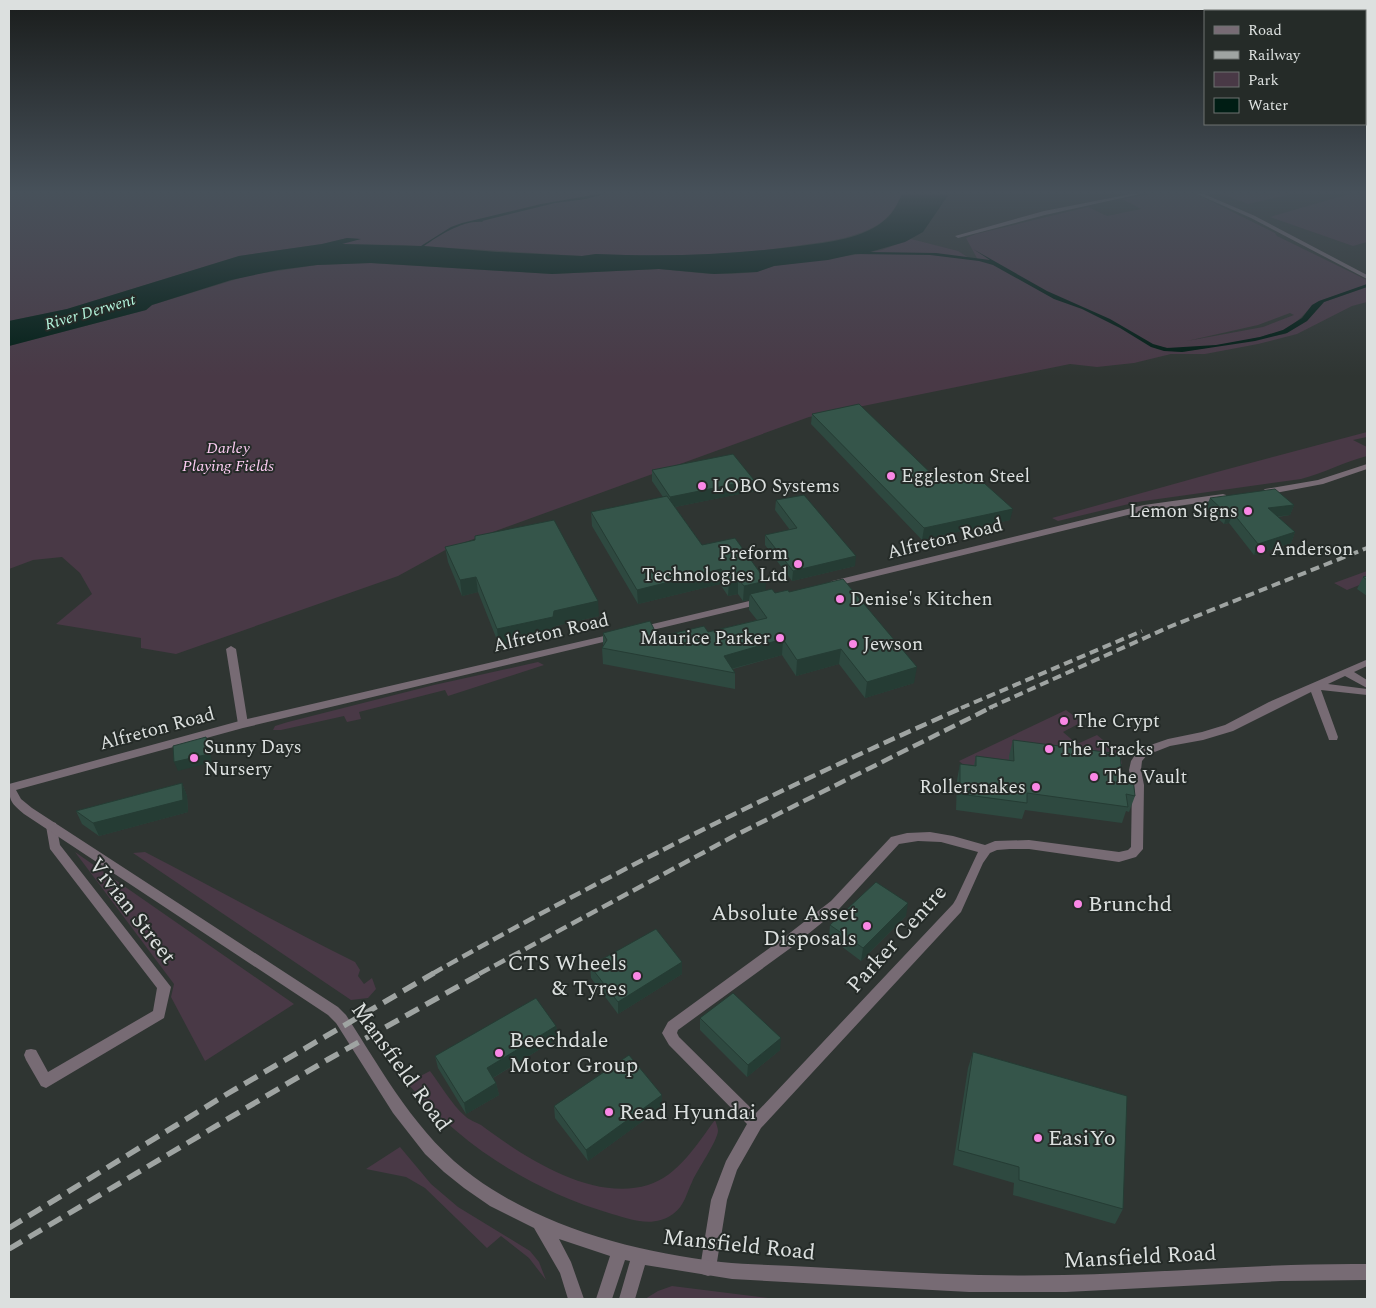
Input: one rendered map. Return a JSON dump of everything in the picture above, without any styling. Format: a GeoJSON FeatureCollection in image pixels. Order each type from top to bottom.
{"type":"FeatureCollection","features":[{"type":"Feature","properties":{"kind":"street"},"geometry":{"type":"LineString","coordinates":[[1326,255],[1367,277]]}},
{"type":"Feature","properties":{"kind":"street"},"geometry":{"type":"LineString","coordinates":[[1257,493],[1320,482],[1367,466]]}},
{"type":"Feature","properties":{"kind":"street","name":"Alfreton Road"},"geometry":{"type":"LineString","coordinates":[[823,587],[1144,508],[1232,496]]}},
{"type":"Feature","properties":{"kind":"street","name":"Alfreton Road"},"geometry":{"type":"LineString","coordinates":[[9,788],[243,724],[776,598]]}},
{"type":"Feature","properties":{"kind":"street"},"geometry":{"type":"LineString","coordinates":[[231,649],[243,724]]}},
{"type":"Feature","properties":{"kind":"street"},"geometry":{"type":"LineString","coordinates":[[756,1123],[674,1041],[669,1033],[674,1026],[835,905],[895,840],[908,836],[931,837],[948,839],[986,850],[993,846],[1018,844],[1118,858],[1132,854],[1138,848],[1138,785],[1135,770],[1137,761],[1143,752],[1168,743],[1203,736],[1229,728],[1314,686],[1366,663]]}},
{"type":"Feature","properties":{"kind":"street"},"geometry":{"type":"LineString","coordinates":[[1346,672],[1367,685]]}},
{"type":"Feature","properties":{"kind":"street"},"geometry":{"type":"LineString","coordinates":[[1314,686],[1367,692]]}},
{"type":"Feature","properties":{"kind":"street"},"geometry":{"type":"LineString","coordinates":[[1314,686],[1333,737]]}},
{"type":"Feature","properties":{"kind":"street","name":"Mansfield Road"},"geometry":{"type":"LineString","coordinates":[[9,788],[17,802],[333,1012],[341,1019],[420,1136],[446,1164],[468,1183],[539,1222],[575,1237],[640,1256],[708,1268],[878,1280],[1022,1284],[1151,1280],[1315,1271],[1367,1272]]}},
{"type":"Feature","properties":{"kind":"street","name":"Vivian Street"},"geometry":{"type":"LineString","coordinates":[[31,1055],[46,1081],[159,1014],[164,987],[54,846],[52,826]]}},
{"type":"Feature","properties":{"kind":"street","name":"Parker Centre"},"geometry":{"type":"LineString","coordinates":[[708,1268],[719,1200],[731,1166],[756,1123],[957,908],[963,900],[980,858],[986,850]]}},
{"type":"Feature","properties":{"kind":"street"},"geometry":{"type":"LineString","coordinates":[[539,1222],[563,1260],[571,1277],[576,1299]]}},
{"type":"Feature","properties":{"kind":"street"},"geometry":{"type":"LineString","coordinates":[[604,1299],[620,1251]]}},
{"type":"Feature","properties":{"kind":"street"},"geometry":{"type":"LineString","coordinates":[[628,1299],[640,1256]]}},
{"type":"Feature","properties":{"kind":"green space"},"geometry":{"type":"Polygon","coordinates":[[[9,255],[246,255],[67,309],[9,321],[9,255]]]}},
{"type":"Feature","properties":{"kind":"green space","name":"Darley Playing Fields"},"geometry":{"type":"Polygon","coordinates":[[[853,255],[964,255],[972,260],[978,260],[975,255],[1316,255],[1367,280],[1366,285],[1319,301],[1289,327],[1272,334],[1239,342],[1202,347],[1169,348],[1158,346],[1164,350],[1182,352],[1285,334],[1307,321],[1324,302],[1367,287],[1367,302],[1352,306],[1297,334],[1258,344],[1205,354],[1171,354],[1134,363],[1097,367],[1070,364],[809,417],[449,548],[398,576],[176,654],[141,648],[141,638],[56,624],[92,594],[80,573],[62,557],[33,560],[9,569],[9,346],[146,310],[152,305],[250,275],[317,265],[369,263],[552,274],[659,269],[731,274],[757,272],[774,266],[853,255]],[[1290,313],[1258,325],[1187,341],[1263,327],[1294,315],[1290,313]]]}},
{"type":"Feature","properties":{"kind":"green space"},"geometry":{"type":"Polygon","coordinates":[[[1367,432],[1367,437],[1353,440],[1367,447],[1367,456],[1301,479],[1137,502],[1058,521],[1052,518],[1217,472],[1367,432]]]}},
{"type":"Feature","properties":{"kind":"green space"},"geometry":{"type":"Polygon","coordinates":[[[1367,571],[1367,582],[1347,590],[1334,583],[1367,571]]]}},
{"type":"Feature","properties":{"kind":"green space"},"geometry":{"type":"Polygon","coordinates":[[[538,662],[544,665],[448,696],[445,690],[359,712],[361,719],[347,722],[344,716],[281,730],[273,730],[275,726],[288,722],[434,685],[538,662]]]}},
{"type":"Feature","properties":{"kind":"green space","name":"The Tracks"},"geometry":{"type":"Polygon","coordinates":[[[1066,710],[1082,722],[1063,732],[1077,744],[1097,735],[1120,754],[1122,764],[1067,757],[1010,756],[1010,777],[972,772],[959,761],[1066,710]]]}},
{"type":"Feature","properties":{"kind":"green space"},"geometry":{"type":"Polygon","coordinates":[[[75,852],[294,1004],[205,1061],[171,997],[174,984],[75,852]]]}},
{"type":"Feature","properties":{"kind":"green space"},"geometry":{"type":"Polygon","coordinates":[[[145,852],[355,962],[360,970],[358,976],[364,984],[372,978],[376,989],[368,998],[351,1000],[133,853],[145,852]]]}},
{"type":"Feature","properties":{"kind":"green space"},"geometry":{"type":"Polygon","coordinates":[[[430,1071],[455,1106],[468,1119],[481,1125],[538,1163],[582,1182],[604,1187],[627,1189],[659,1181],[678,1167],[715,1120],[718,1131],[717,1136],[677,1211],[658,1221],[643,1222],[582,1204],[553,1192],[526,1179],[475,1146],[451,1127],[407,1083],[430,1071]]]}},
{"type":"Feature","properties":{"kind":"green space"},"geometry":{"type":"Polygon","coordinates":[[[400,1147],[431,1184],[458,1207],[530,1251],[539,1262],[546,1280],[529,1258],[501,1236],[487,1248],[425,1188],[406,1177],[366,1169],[400,1147]]]}},
{"type":"Feature","properties":{"kind":"green space"},"geometry":{"type":"Polygon","coordinates":[[[672,1286],[777,1299],[645,1299],[658,1291],[672,1286]]]}},
{"type":"Feature","properties":{"kind":"water","name":"River Derwent"},"geometry":{"type":"Polygon","coordinates":[[[850,255],[828,260],[774,266],[757,272],[714,274],[659,269],[552,274],[371,263],[317,265],[278,270],[231,280],[152,305],[146,310],[9,346],[9,321],[67,309],[239,256],[850,255]]]}},
{"type":"Feature","properties":{"kind":"water","name":"River Derwent"},"geometry":{"type":"Polygon","coordinates":[[[930,255],[952,255],[990,260],[984,255],[1047,291],[1110,319],[1153,344],[1167,348],[1216,345],[1260,337],[1283,330],[1302,318],[1312,305],[1319,301],[1367,284],[1367,287],[1324,302],[1307,321],[1287,333],[1255,341],[1182,352],[1164,351],[1151,347],[1120,328],[1082,309],[1054,299],[993,265],[979,261],[930,255]]]}},
{"type":"Feature","properties":{"kind":"building"},"geometry":{"type":"Polygon","coordinates":[[[859,404],[940,482],[975,475],[1013,509],[924,528],[812,414],[859,404]]]}},
{"type":"Feature","properties":{"kind":"building"},"geometry":{"type":"Polygon","coordinates":[[[733,454],[754,480],[670,497],[652,470],[733,454]]]}},
{"type":"Feature","properties":{"kind":"building"},"geometry":{"type":"Polygon","coordinates":[[[1275,489],[1294,505],[1268,508],[1295,532],[1258,544],[1233,513],[1227,514],[1210,498],[1275,489]]]}},
{"type":"Feature","properties":{"kind":"building"},"geometry":{"type":"Polygon","coordinates":[[[804,495],[856,556],[793,571],[765,535],[797,528],[776,500],[804,495]]]}},
{"type":"Feature","properties":{"kind":"building"},"geometry":{"type":"Polygon","coordinates":[[[667,496],[702,545],[735,538],[766,581],[744,586],[738,579],[729,581],[721,569],[637,590],[591,512],[667,496]]]}},
{"type":"Feature","properties":{"kind":"building"},"geometry":{"type":"Polygon","coordinates":[[[554,520],[598,601],[554,611],[553,617],[497,629],[476,577],[460,580],[445,547],[475,540],[475,536],[554,520]]]}},
{"type":"Feature","properties":{"kind":"building"},"geometry":{"type":"Polygon","coordinates":[[[843,579],[917,667],[867,682],[841,649],[797,660],[783,639],[724,656],[735,673],[602,648],[607,640],[603,633],[650,621],[658,637],[704,626],[708,632],[767,618],[750,594],[772,589],[775,593],[788,590],[789,592],[843,579]]]}},
{"type":"Feature","properties":{"kind":"building"},"geometry":{"type":"Polygon","coordinates":[[[206,737],[209,754],[174,762],[173,746],[206,737]]]}},
{"type":"Feature","properties":{"kind":"building","name":"Rollersnakes"},"geometry":{"type":"Polygon","coordinates":[[[1013,740],[1120,754],[1122,776],[1133,778],[1135,796],[1126,794],[1128,807],[1027,793],[1027,803],[960,794],[960,764],[976,766],[976,756],[1014,761],[1013,740]]]}},
{"type":"Feature","properties":{"kind":"building"},"geometry":{"type":"Polygon","coordinates":[[[182,783],[183,800],[93,823],[76,811],[182,783]]]}},
{"type":"Feature","properties":{"kind":"building","name":"Absolute Asset Disposals"},"geometry":{"type":"Polygon","coordinates":[[[876,882],[908,903],[863,948],[830,925],[876,882]]]}},
{"type":"Feature","properties":{"kind":"building","name":"CTS Wheels & Tyres"},"geometry":{"type":"Polygon","coordinates":[[[656,929],[682,962],[618,1002],[590,966],[656,929]]]}},
{"type":"Feature","properties":{"kind":"building"},"geometry":{"type":"Polygon","coordinates":[[[733,993],[781,1038],[748,1065],[700,1018],[733,993]]]}},
{"type":"Feature","properties":{"kind":"building","name":"Beechdale Motor Group"},"geometry":{"type":"Polygon","coordinates":[[[536,998],[556,1026],[487,1068],[496,1083],[464,1103],[435,1056],[536,998]]]}},
{"type":"Feature","properties":{"kind":"building","name":"EasiYo"},"geometry":{"type":"Polygon","coordinates":[[[973,1052],[1127,1096],[1123,1209],[1019,1180],[1019,1167],[958,1150],[973,1052]]]}},
{"type":"Feature","properties":{"kind":"building","name":"Read Hyundai"},"geometry":{"type":"Polygon","coordinates":[[[629,1055],[662,1095],[586,1150],[554,1106],[629,1055]]]}},
{"type":"Feature","properties":{"kind":"railway"},"geometry":{"type":"LineString","coordinates":[[989,708],[1169,627],[1367,548]]}},
{"type":"Feature","properties":{"kind":"railway"},"geometry":{"type":"LineString","coordinates":[[961,708],[1142,631]]}},
{"type":"Feature","properties":{"kind":"railway"},"geometry":{"type":"LineString","coordinates":[[432,974],[562,902],[695,834],[896,737],[964,707]]}},
{"type":"Feature","properties":{"kind":"railway"},"geometry":{"type":"LineString","coordinates":[[479,974],[734,836],[992,707]]}},
{"type":"Feature","properties":{"kind":"railway"},"geometry":{"type":"LineString","coordinates":[[9,1228],[227,1094],[434,973]]}},
{"type":"Feature","properties":{"kind":"railway"},"geometry":{"type":"LineString","coordinates":[[9,1249],[327,1060],[482,973]]}},
{"type":"Feature","properties":{"kind":"place","name":"Eggleston Steel"},"geometry":{"type":"Point","coordinates":[891,476]}},
{"type":"Feature","properties":{"kind":"place","name":"LOBO Systems"},"geometry":{"type":"Point","coordinates":[702,486]}},
{"type":"Feature","properties":{"kind":"place","name":"Lemon Signs"},"geometry":{"type":"Point","coordinates":[1248,511]}},
{"type":"Feature","properties":{"kind":"place","name":"Anderson"},"geometry":{"type":"Point","coordinates":[1261,549]}},
{"type":"Feature","properties":{"kind":"place","name":"Preform Technologies Ltd"},"geometry":{"type":"Point","coordinates":[798,564]}},
{"type":"Feature","properties":{"kind":"place","name":"Denise's Kitchen"},"geometry":{"type":"Point","coordinates":[840,599]}},
{"type":"Feature","properties":{"kind":"place","name":"Maurice Parker"},"geometry":{"type":"Point","coordinates":[780,638]}},
{"type":"Feature","properties":{"kind":"place","name":"Jewson"},"geometry":{"type":"Point","coordinates":[853,644]}},
{"type":"Feature","properties":{"kind":"place","name":"The Crypt"},"geometry":{"type":"Point","coordinates":[1064,721]}},
{"type":"Feature","properties":{"kind":"place","name":"The Tracks"},"geometry":{"type":"Point","coordinates":[1049,749]}},
{"type":"Feature","properties":{"kind":"place","name":"Sunny Days Nursery"},"geometry":{"type":"Point","coordinates":[194,758]}},
{"type":"Feature","properties":{"kind":"place","name":"The Vault"},"geometry":{"type":"Point","coordinates":[1094,777]}},
{"type":"Feature","properties":{"kind":"place","name":"Rollersnakes"},"geometry":{"type":"Point","coordinates":[1036,787]}},
{"type":"Feature","properties":{"kind":"place","name":"Brunchd"},"geometry":{"type":"Point","coordinates":[1078,904]}},
{"type":"Feature","properties":{"kind":"place","name":"Absolute Asset Disposals"},"geometry":{"type":"Point","coordinates":[867,926]}},
{"type":"Feature","properties":{"kind":"place","name":"CTS Wheels & Tyres"},"geometry":{"type":"Point","coordinates":[637,976]}},
{"type":"Feature","properties":{"kind":"place","name":"Beechdale Motor Group"},"geometry":{"type":"Point","coordinates":[499,1053]}},
{"type":"Feature","properties":{"kind":"place","name":"Read Hyundai"},"geometry":{"type":"Point","coordinates":[609,1112]}},
{"type":"Feature","properties":{"kind":"place","name":"EasiYo"},"geometry":{"type":"Point","coordinates":[1038,1138]}}]}
